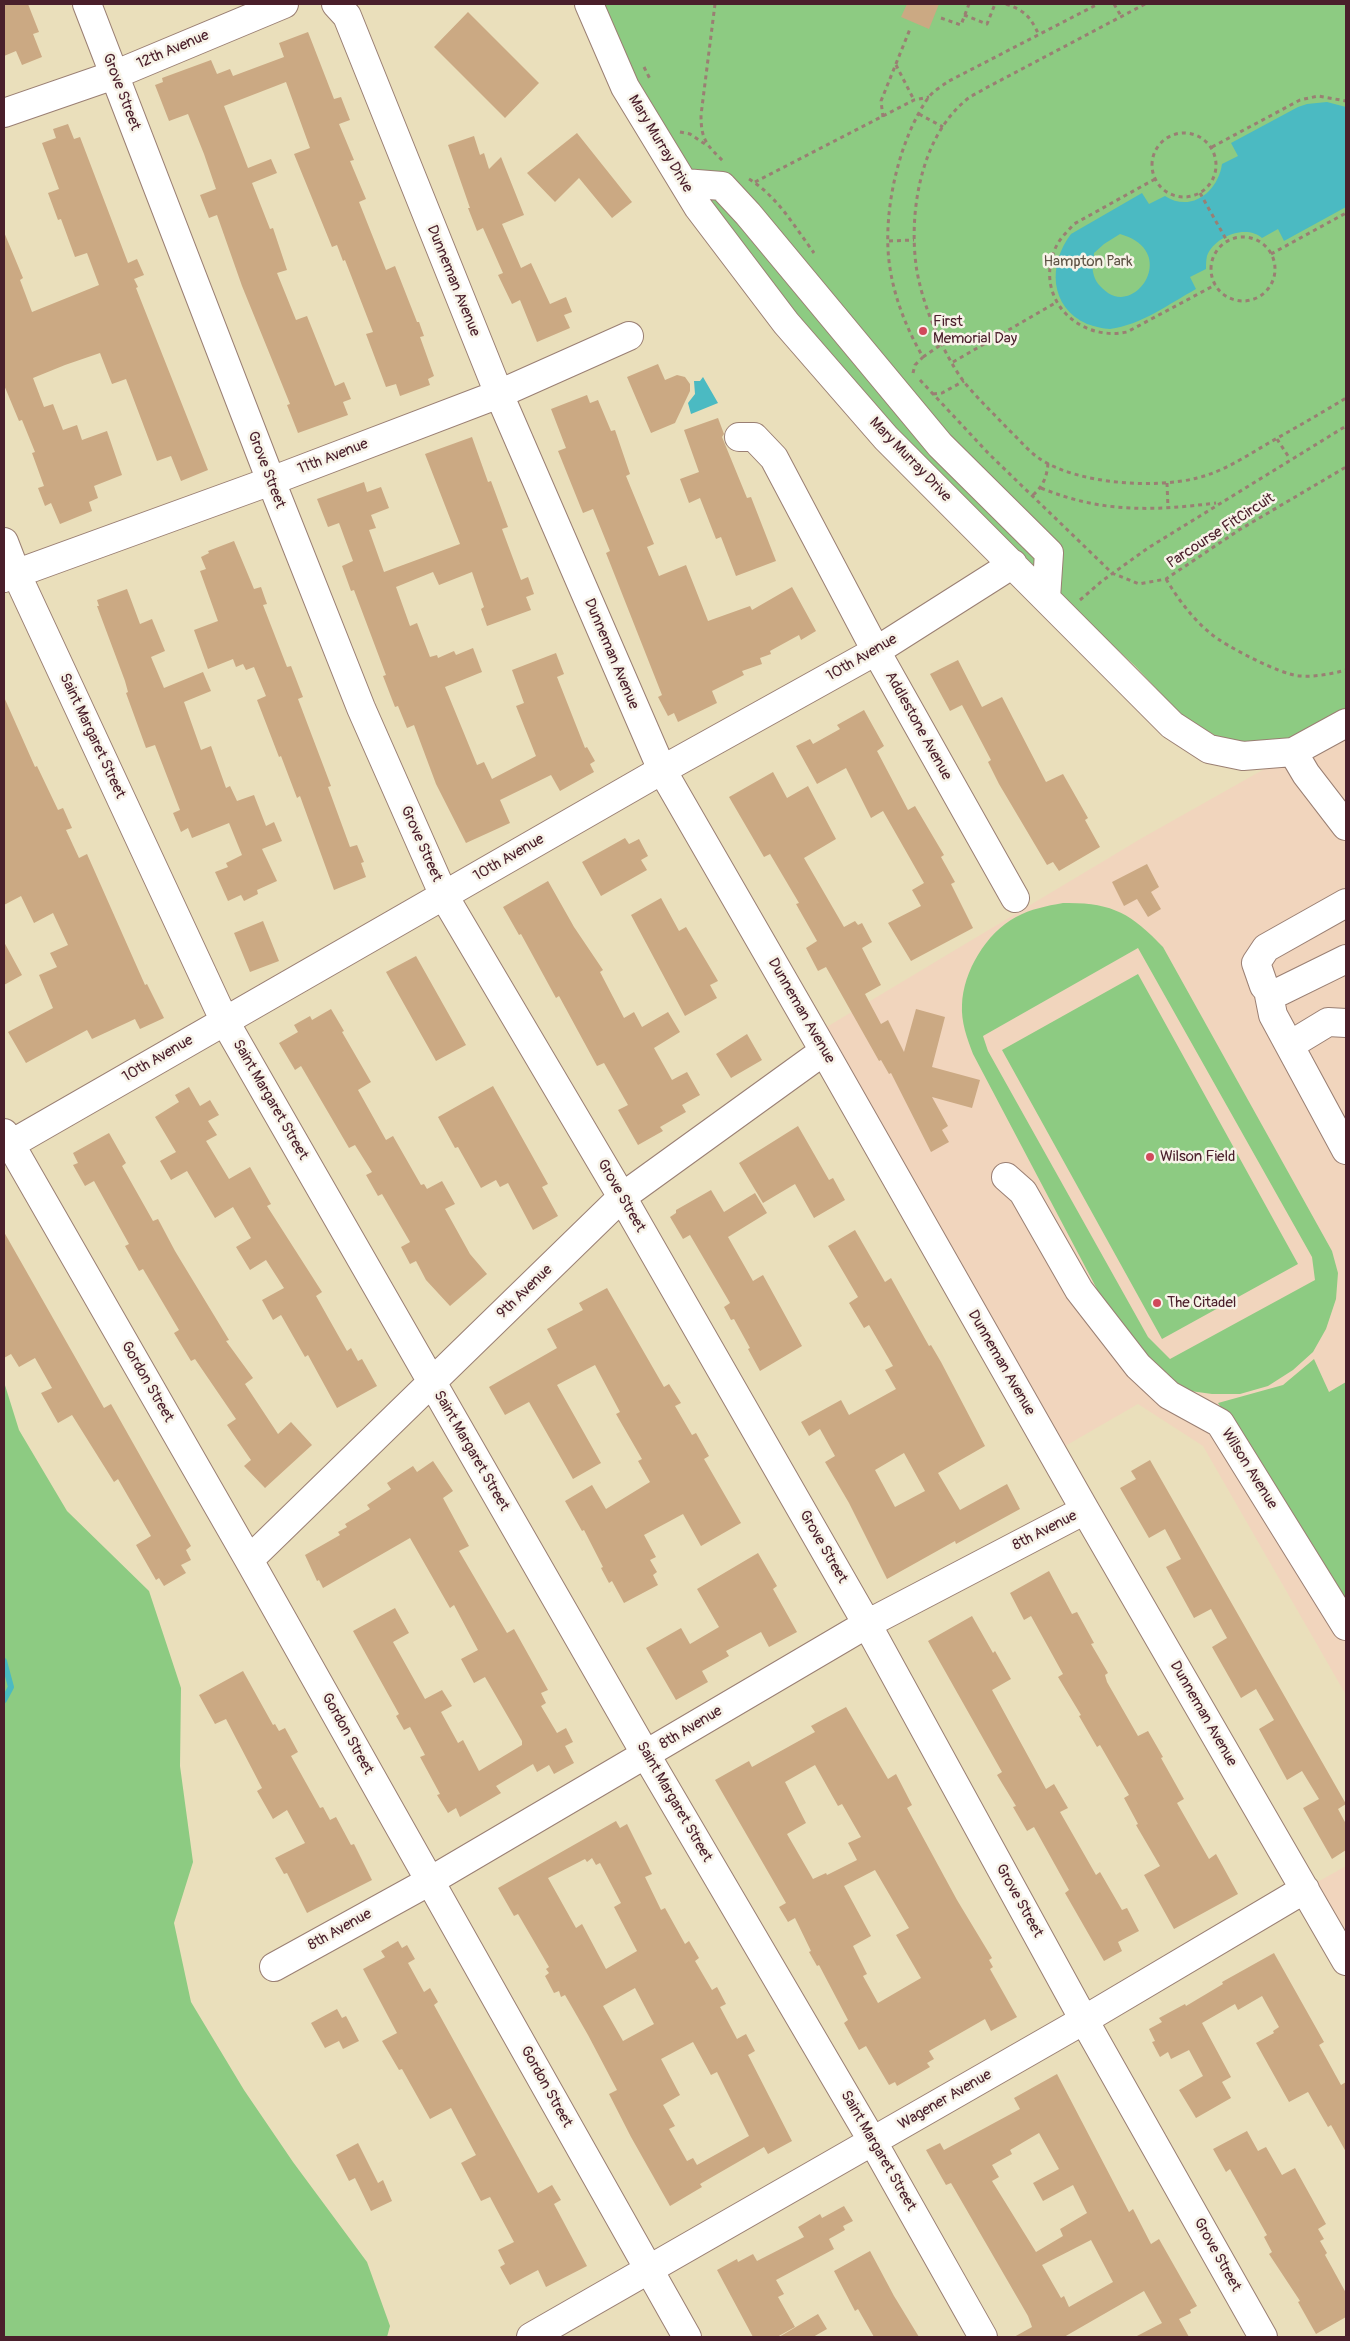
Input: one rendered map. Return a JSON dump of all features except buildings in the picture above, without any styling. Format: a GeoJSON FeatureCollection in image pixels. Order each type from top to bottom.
{"type":"FeatureCollection","features":[{"type":"Feature","properties":{"kind":"street","name":"Grove Street"},"geometry":{"type":"LineString","coordinates":[[87,4],[271,481],[361,708],[444,896],[622,1197],[867,1624],[1084,2020],[1264,2337]]}},
{"type":"Feature","properties":{"kind":"street","name":"12th Avenue"},"geometry":{"type":"LineString","coordinates":[[4,113],[114,75],[284,4]]}},
{"type":"Feature","properties":{"kind":"street","name":"Mary Murray Drive"},"geometry":{"type":"LineString","coordinates":[[589,4],[625,87],[698,206],[786,324],[886,438],[1172,725],[1209,749],[1243,756],[1293,752],[1333,732],[1346,722]]}},
{"type":"Feature","properties":{"kind":"street","name":"Dunneman Avenue"},"geometry":{"type":"LineString","coordinates":[[341,10],[498,394],[662,770],[824,1050],[1085,1510],[1346,1961]]}},
{"type":"Feature","properties":{"kind":"street"},"geometry":{"type":"LineString","coordinates":[[684,183],[722,186],[748,214],[940,445],[1049,553],[1046,598]]}},
{"type":"Feature","properties":{"kind":"street","name":"11th Avenue"},"geometry":{"type":"LineString","coordinates":[[10,575],[271,481],[498,394],[629,336]]}},
{"type":"Feature","properties":{"kind":"street","name":"Addlestone Avenue"},"geometry":{"type":"LineString","coordinates":[[739,437],[754,437],[774,458],[876,651],[1015,898]]}},
{"type":"Feature","properties":{"kind":"street","name":"Saint Margaret Street"},"geometry":{"type":"LineString","coordinates":[[4,542],[10,575],[224,1020],[646,1755],[873,2142],[983,2337]]}},
{"type":"Feature","properties":{"kind":"street","name":"10th Avenue"},"geometry":{"type":"LineString","coordinates":[[6,1142],[444,896],[662,770],[876,651],[1013,564]]}},
{"type":"Feature","properties":{"kind":"street"},"geometry":{"type":"LineString","coordinates":[[1293,752],[1306,774],[1346,826]]}},
{"type":"Feature","properties":{"kind":"street"},"geometry":{"type":"LineString","coordinates":[[1346,904],[1266,948],[1260,954],[1256,963],[1258,974],[1268,990],[1273,1015],[1346,1150]]}},
{"type":"Feature","properties":{"kind":"street"},"geometry":{"type":"LineString","coordinates":[[1268,990],[1272,993],[1281,991],[1346,959]]}},
{"type":"Feature","properties":{"kind":"street"},"geometry":{"type":"LineString","coordinates":[[1290,1045],[1328,1022],[1346,1023]]}},
{"type":"Feature","properties":{"kind":"street","name":"9th Avenue"},"geometry":{"type":"LineString","coordinates":[[249,1560],[622,1197],[824,1050]]}},
{"type":"Feature","properties":{"kind":"street","name":"Gordon Street"},"geometry":{"type":"LineString","coordinates":[[6,1142],[249,1560],[687,2337]]}},
{"type":"Feature","properties":{"kind":"street","name":"Wilson Avenue"},"geometry":{"type":"LineString","coordinates":[[1006,1177],[1023,1192],[1079,1290],[1138,1366],[1169,1395],[1220,1423],[1346,1626]]}},
{"type":"Feature","properties":{"kind":"street","name":"8th Avenue"},"geometry":{"type":"LineString","coordinates":[[274,1967],[430,1881],[867,1624],[1085,1510]]}},
{"type":"Feature","properties":{"kind":"street","name":"Wagener Avenue"},"geometry":{"type":"LineString","coordinates":[[531,2337],[1084,2020],[1305,1889]]}},
{"type":"Feature","properties":{"kind":"path"},"geometry":{"type":"LineString","coordinates":[[706,145],[701,132],[701,115],[715,4]]}},
{"type":"Feature","properties":{"kind":"path"},"geometry":{"type":"LineString","coordinates":[[941,18],[961,25],[969,4]]}},
{"type":"Feature","properties":{"kind":"path"},"geometry":{"type":"LineString","coordinates":[[964,15],[987,24],[995,4]]}},
{"type":"Feature","properties":{"kind":"path"},"geometry":{"type":"LineString","coordinates":[[1006,4],[1020,9],[1030,17],[1038,35]]}},
{"type":"Feature","properties":{"kind":"path"},"geometry":{"type":"LineString","coordinates":[[755,182],[914,100],[929,96],[949,81],[1098,4]]}},
{"type":"Feature","properties":{"kind":"path"},"geometry":{"type":"LineString","coordinates":[[1114,4],[1121,16]]}},
{"type":"Feature","properties":{"kind":"path"},"geometry":{"type":"LineString","coordinates":[[1145,4],[984,88],[964,102],[943,127],[927,157],[918,194],[914,240],[916,267],[924,298],[942,344],[964,381],[996,417],[1039,458],[1061,470],[1104,480],[1167,483],[1199,478],[1237,462],[1346,398]]}},
{"type":"Feature","properties":{"kind":"path"},"geometry":{"type":"LineString","coordinates":[[883,117],[881,101],[910,29]]}},
{"type":"Feature","properties":{"kind":"path"},"geometry":{"type":"LineString","coordinates":[[895,64],[914,100]]}},
{"type":"Feature","properties":{"kind":"path"},"geometry":{"type":"LineString","coordinates":[[923,357],[897,299],[889,260],[889,217],[895,179],[909,132],[929,96]]}},
{"type":"Feature","properties":{"kind":"path"},"geometry":{"type":"LineString","coordinates":[[1212,147],[1300,100],[1318,96],[1346,101]]}},
{"type":"Feature","properties":{"kind":"path"},"geometry":{"type":"LineString","coordinates":[[920,114],[943,127]]}},
{"type":"Feature","properties":{"kind":"path"},"geometry":{"type":"LineString","coordinates":[[1184,132],[1195,134],[1212,147],[1216,157],[1215,172],[1208,186],[1200,193],[1190,196],[1175,195],[1162,188],[1155,179],[1152,169],[1152,158],[1157,148],[1169,137],[1184,132]]}},
{"type":"Feature","properties":{"kind":"path"},"geometry":{"type":"LineString","coordinates":[[671,133],[690,134],[730,166]]}},
{"type":"Feature","properties":{"kind":"path"},"geometry":{"type":"LineString","coordinates":[[746,177],[755,182],[779,206],[817,258]]}},
{"type":"Feature","properties":{"kind":"path"},"geometry":{"type":"LineString","coordinates":[[1155,179],[1074,224],[1064,234],[1055,248],[1050,267],[1052,288],[1057,302],[1069,318],[1083,328],[1116,334],[1127,332],[1215,285]]}},
{"type":"Feature","properties":{"kind":"path"},"geometry":{"type":"LineString","coordinates":[[1200,193],[1227,241]]}},
{"type":"Feature","properties":{"kind":"path"},"geometry":{"type":"LineString","coordinates":[[1271,254],[1346,213]]}},
{"type":"Feature","properties":{"kind":"path"},"geometry":{"type":"LineString","coordinates":[[1247,237],[1265,246],[1271,254],[1274,264],[1274,276],[1270,286],[1258,297],[1242,302],[1231,300],[1222,294],[1215,285],[1211,276],[1213,256],[1227,241],[1247,237]]}},
{"type":"Feature","properties":{"kind":"path"},"geometry":{"type":"LineString","coordinates":[[889,241],[914,240]]}},
{"type":"Feature","properties":{"kind":"path"},"geometry":{"type":"LineString","coordinates":[[953,362],[1057,302]]}},
{"type":"Feature","properties":{"kind":"path"},"geometry":{"type":"LineString","coordinates":[[913,373],[915,365],[923,357],[942,344]]}},
{"type":"Feature","properties":{"kind":"path"},"geometry":{"type":"LineString","coordinates":[[908,367],[989,454],[1112,573],[1138,584],[1166,580]]}},
{"type":"Feature","properties":{"kind":"path"},"geometry":{"type":"LineString","coordinates":[[933,394],[942,393],[964,381]]}},
{"type":"Feature","properties":{"kind":"path"},"geometry":{"type":"LineString","coordinates":[[1074,605],[1112,573],[1219,503],[1346,426]]}},
{"type":"Feature","properties":{"kind":"path"},"geometry":{"type":"LineString","coordinates":[[1277,439],[1290,459]]}},
{"type":"Feature","properties":{"kind":"path"},"geometry":{"type":"LineString","coordinates":[[1033,495],[1041,488],[1047,476],[1048,463]]}},
{"type":"Feature","properties":{"kind":"path","name":"Parcourse FitCircuit"},"geometry":{"type":"LineString","coordinates":[[1346,467],[1239,530],[1166,580],[1181,603],[1211,634],[1255,660],[1298,676],[1330,675],[1346,670]]}},
{"type":"Feature","properties":{"kind":"path"},"geometry":{"type":"LineString","coordinates":[[1167,483],[1168,508]]}},
{"type":"Feature","properties":{"kind":"path"},"geometry":{"type":"LineString","coordinates":[[1041,488],[1060,496],[1117,508],[1168,508],[1219,503]]}},
{"type":"Feature","properties":{"kind":"shaded area","name":"The Citadel"},"geometry":{"type":"Polygon","coordinates":[[[1346,723],[1346,1695],[1203,1446],[1138,1404],[1053,1453],[815,1034],[1142,838],[1346,723]]]}},
{"type":"Feature","properties":{"kind":"shaded area"},"geometry":{"type":"Polygon","coordinates":[[[1346,1866],[1346,1961],[1305,1889],[1346,1866]]]}},
{"type":"Feature","properties":{"kind":"green space","name":"Hampton Park"},"geometry":{"type":"Polygon","coordinates":[[[600,4],[1346,4],[1346,710],[1297,741],[1251,745],[1218,737],[1184,718],[1135,666],[1072,607],[846,379],[728,228],[675,150],[639,92],[600,4]]]}},
{"type":"Feature","properties":{"kind":"green space"},"geometry":{"type":"Polygon","coordinates":[[[1063,903],[1094,905],[1119,912],[1141,926],[1163,947],[1332,1251],[1338,1273],[1336,1299],[1326,1329],[1313,1352],[1293,1370],[1268,1386],[1240,1394],[1212,1394],[1183,1390],[1118,1329],[973,1054],[963,1024],[962,1005],[963,992],[978,955],[995,933],[1016,917],[1033,910],[1063,903]],[[1138,948],[983,1036],[988,1051],[1148,1337],[1170,1359],[1315,1280],[1312,1257],[1138,948]]]}},
{"type":"Feature","properties":{"kind":"green space","name":"Wilson Field"},"geometry":{"type":"Polygon","coordinates":[[[1138,974],[1298,1264],[1162,1339],[1002,1050],[1138,974]]]}},
{"type":"Feature","properties":{"kind":"green space"},"geometry":{"type":"Polygon","coordinates":[[[1314,1359],[1329,1392],[1346,1382],[1346,1601],[1218,1403],[1283,1385],[1314,1359]]]}},
{"type":"Feature","properties":{"kind":"green space"},"geometry":{"type":"Polygon","coordinates":[[[4,1382],[19,1430],[67,1511],[149,1591],[181,1688],[180,1766],[193,1862],[174,1923],[191,2002],[244,2090],[293,2162],[367,2262],[390,2326],[387,2337],[4,2337],[4,1382]]]}},
{"type":"Feature","properties":{"kind":"water"},"geometry":{"type":"Polygon","coordinates":[[[1327,102],[1346,107],[1346,207],[1284,241],[1278,229],[1262,238],[1248,232],[1223,238],[1216,243],[1207,256],[1206,269],[1190,277],[1196,289],[1144,319],[1133,323],[1110,329],[1098,327],[1087,324],[1074,316],[1065,307],[1059,296],[1056,284],[1056,271],[1058,258],[1071,234],[1142,193],[1149,204],[1165,196],[1175,201],[1184,202],[1202,197],[1215,183],[1222,164],[1238,156],[1231,143],[1307,104],[1327,102]],[[1120,234],[1094,253],[1093,268],[1095,279],[1108,293],[1120,297],[1131,294],[1141,287],[1147,277],[1150,265],[1147,253],[1137,242],[1120,234]]]}},
{"type":"Feature","properties":{"kind":"water"},"geometry":{"type":"Polygon","coordinates":[[[703,377],[718,403],[691,414],[688,403],[695,394],[694,381],[700,381],[703,377]]]}},
{"type":"Feature","properties":{"kind":"waterway"},"geometry":{"type":"LineString","coordinates":[[4,1661],[11,1687],[4,1700]]}},
{"type":"Feature","properties":{"kind":"place","name":"First Memorial Day"},"geometry":{"type":"Point","coordinates":[923,331]}},
{"type":"Feature","properties":{"kind":"place","name":"Wilson Field"},"geometry":{"type":"Point","coordinates":[1150,1157]}},
{"type":"Feature","properties":{"kind":"place","name":"The Citadel"},"geometry":{"type":"Point","coordinates":[1157,1303]}}]}
